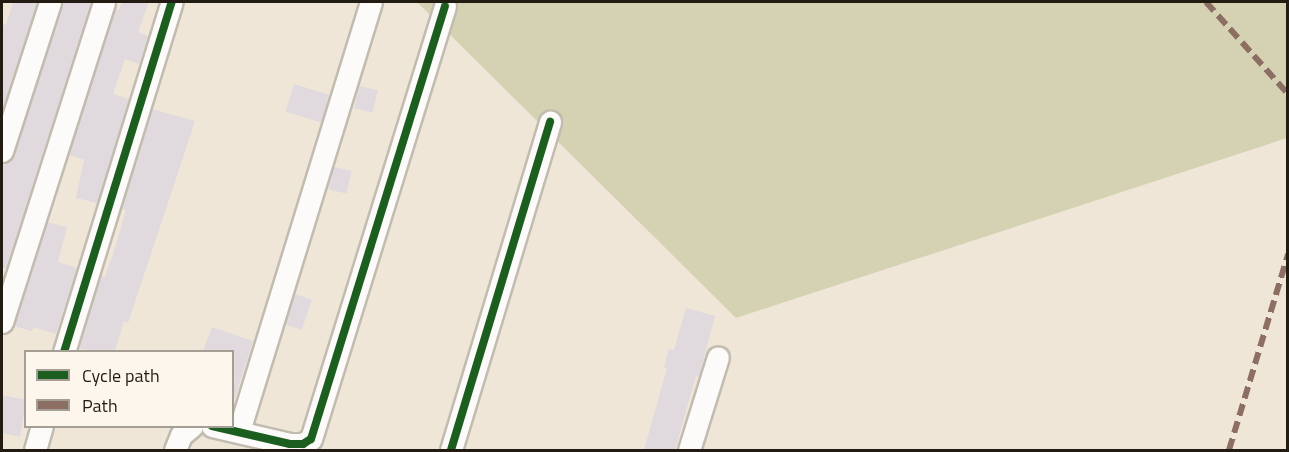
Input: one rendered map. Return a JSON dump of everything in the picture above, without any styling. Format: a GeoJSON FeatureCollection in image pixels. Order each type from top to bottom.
{"type":"FeatureCollection","features":[{"type":"Feature","properties":{"kind":"street"},"geometry":{"type":"LineString","coordinates":[[2,152],[50,2]]}},
{"type":"Feature","properties":{"kind":"street"},"geometry":{"type":"LineString","coordinates":[[2,322],[104,2]]}},
{"type":"Feature","properties":{"kind":"street"},"geometry":{"type":"LineString","coordinates":[[64,350],[172,2]]}},
{"type":"Feature","properties":{"kind":"street"},"geometry":{"type":"LineString","coordinates":[[238,431],[371,2]]}},
{"type":"Feature","properties":{"kind":"street"},"geometry":{"type":"LineString","coordinates":[[222,428],[290,444],[303,444],[311,439],[316,429],[445,6]]}},
{"type":"Feature","properties":{"kind":"street"},"geometry":{"type":"LineString","coordinates":[[451,450],[550,122]]}},
{"type":"Feature","properties":{"kind":"street"},"geometry":{"type":"LineString","coordinates":[[689,450],[718,357]]}},
{"type":"Feature","properties":{"kind":"street"},"geometry":{"type":"LineString","coordinates":[[35,450],[41,428]]}},
{"type":"Feature","properties":{"kind":"street"},"geometry":{"type":"LineString","coordinates":[[175,450],[181,435],[190,428]]}},
{"type":"Feature","properties":{"kind":"shaded area"},"geometry":{"type":"Polygon","coordinates":[[[417,2],[1287,2],[1287,138],[736,318],[417,2]]]}},
{"type":"Feature","properties":{"kind":"building"},"geometry":{"type":"Polygon","coordinates":[[[13,2],[37,2],[2,111],[2,24],[6,25],[13,2]]]}},
{"type":"Feature","properties":{"kind":"building"},"geometry":{"type":"Polygon","coordinates":[[[62,2],[91,2],[6,268],[2,267],[2,163],[10,161],[14,155],[62,2]]]}},
{"type":"Feature","properties":{"kind":"building"},"geometry":{"type":"Polygon","coordinates":[[[122,2],[149,2],[138,32],[148,36],[139,64],[125,59],[113,94],[129,99],[97,203],[76,198],[84,160],[69,155],[115,9],[119,10],[122,2]]]}},
{"type":"Feature","properties":{"kind":"building"},"geometry":{"type":"Polygon","coordinates":[[[294,84],[329,95],[321,123],[286,112],[294,84]]]}},
{"type":"Feature","properties":{"kind":"building"},"geometry":{"type":"Polygon","coordinates":[[[359,86],[378,90],[373,112],[354,108],[359,86]]]}},
{"type":"Feature","properties":{"kind":"building"},"geometry":{"type":"Polygon","coordinates":[[[152,109],[195,121],[128,323],[124,321],[115,350],[79,348],[101,276],[105,277],[114,251],[126,210],[122,209],[152,109]]]}},
{"type":"Feature","properties":{"kind":"building"},"geometry":{"type":"Polygon","coordinates":[[[334,167],[352,171],[346,193],[329,189],[334,167]]]}},
{"type":"Feature","properties":{"kind":"building"},"geometry":{"type":"Polygon","coordinates":[[[47,222],[67,227],[58,262],[77,268],[56,334],[33,327],[32,331],[14,326],[47,222]]]}},
{"type":"Feature","properties":{"kind":"building"},"geometry":{"type":"Polygon","coordinates":[[[295,294],[312,300],[302,330],[285,324],[295,294]]]}},
{"type":"Feature","properties":{"kind":"building"},"geometry":{"type":"Polygon","coordinates":[[[686,308],[715,316],[699,377],[696,376],[675,450],[644,450],[667,368],[664,367],[669,349],[674,350],[686,308]]]}},
{"type":"Feature","properties":{"kind":"building"},"geometry":{"type":"Polygon","coordinates":[[[212,327],[253,341],[235,398],[234,350],[203,350],[212,327]]]}},
{"type":"Feature","properties":{"kind":"building"},"geometry":{"type":"Polygon","coordinates":[[[2,395],[24,400],[20,437],[2,433],[2,395]]]}},
{"type":"Feature","properties":{"kind":"marked path"},"geometry":{"type":"LineString","coordinates":[[1206,2],[1288,94]]}},
{"type":"Feature","properties":{"kind":"marked path"},"geometry":{"type":"LineString","coordinates":[[1229,450],[1288,254]]}},
{"type":"Feature","properties":{"kind":"cycle path"},"geometry":{"type":"LineString","coordinates":[[65,350],[172,2]]}},
{"type":"Feature","properties":{"kind":"cycle path"},"geometry":{"type":"LineString","coordinates":[[221,428],[290,444],[303,444],[311,439],[445,6]]}},
{"type":"Feature","properties":{"kind":"cycle path"},"geometry":{"type":"LineString","coordinates":[[451,450],[550,122]]}}]}
